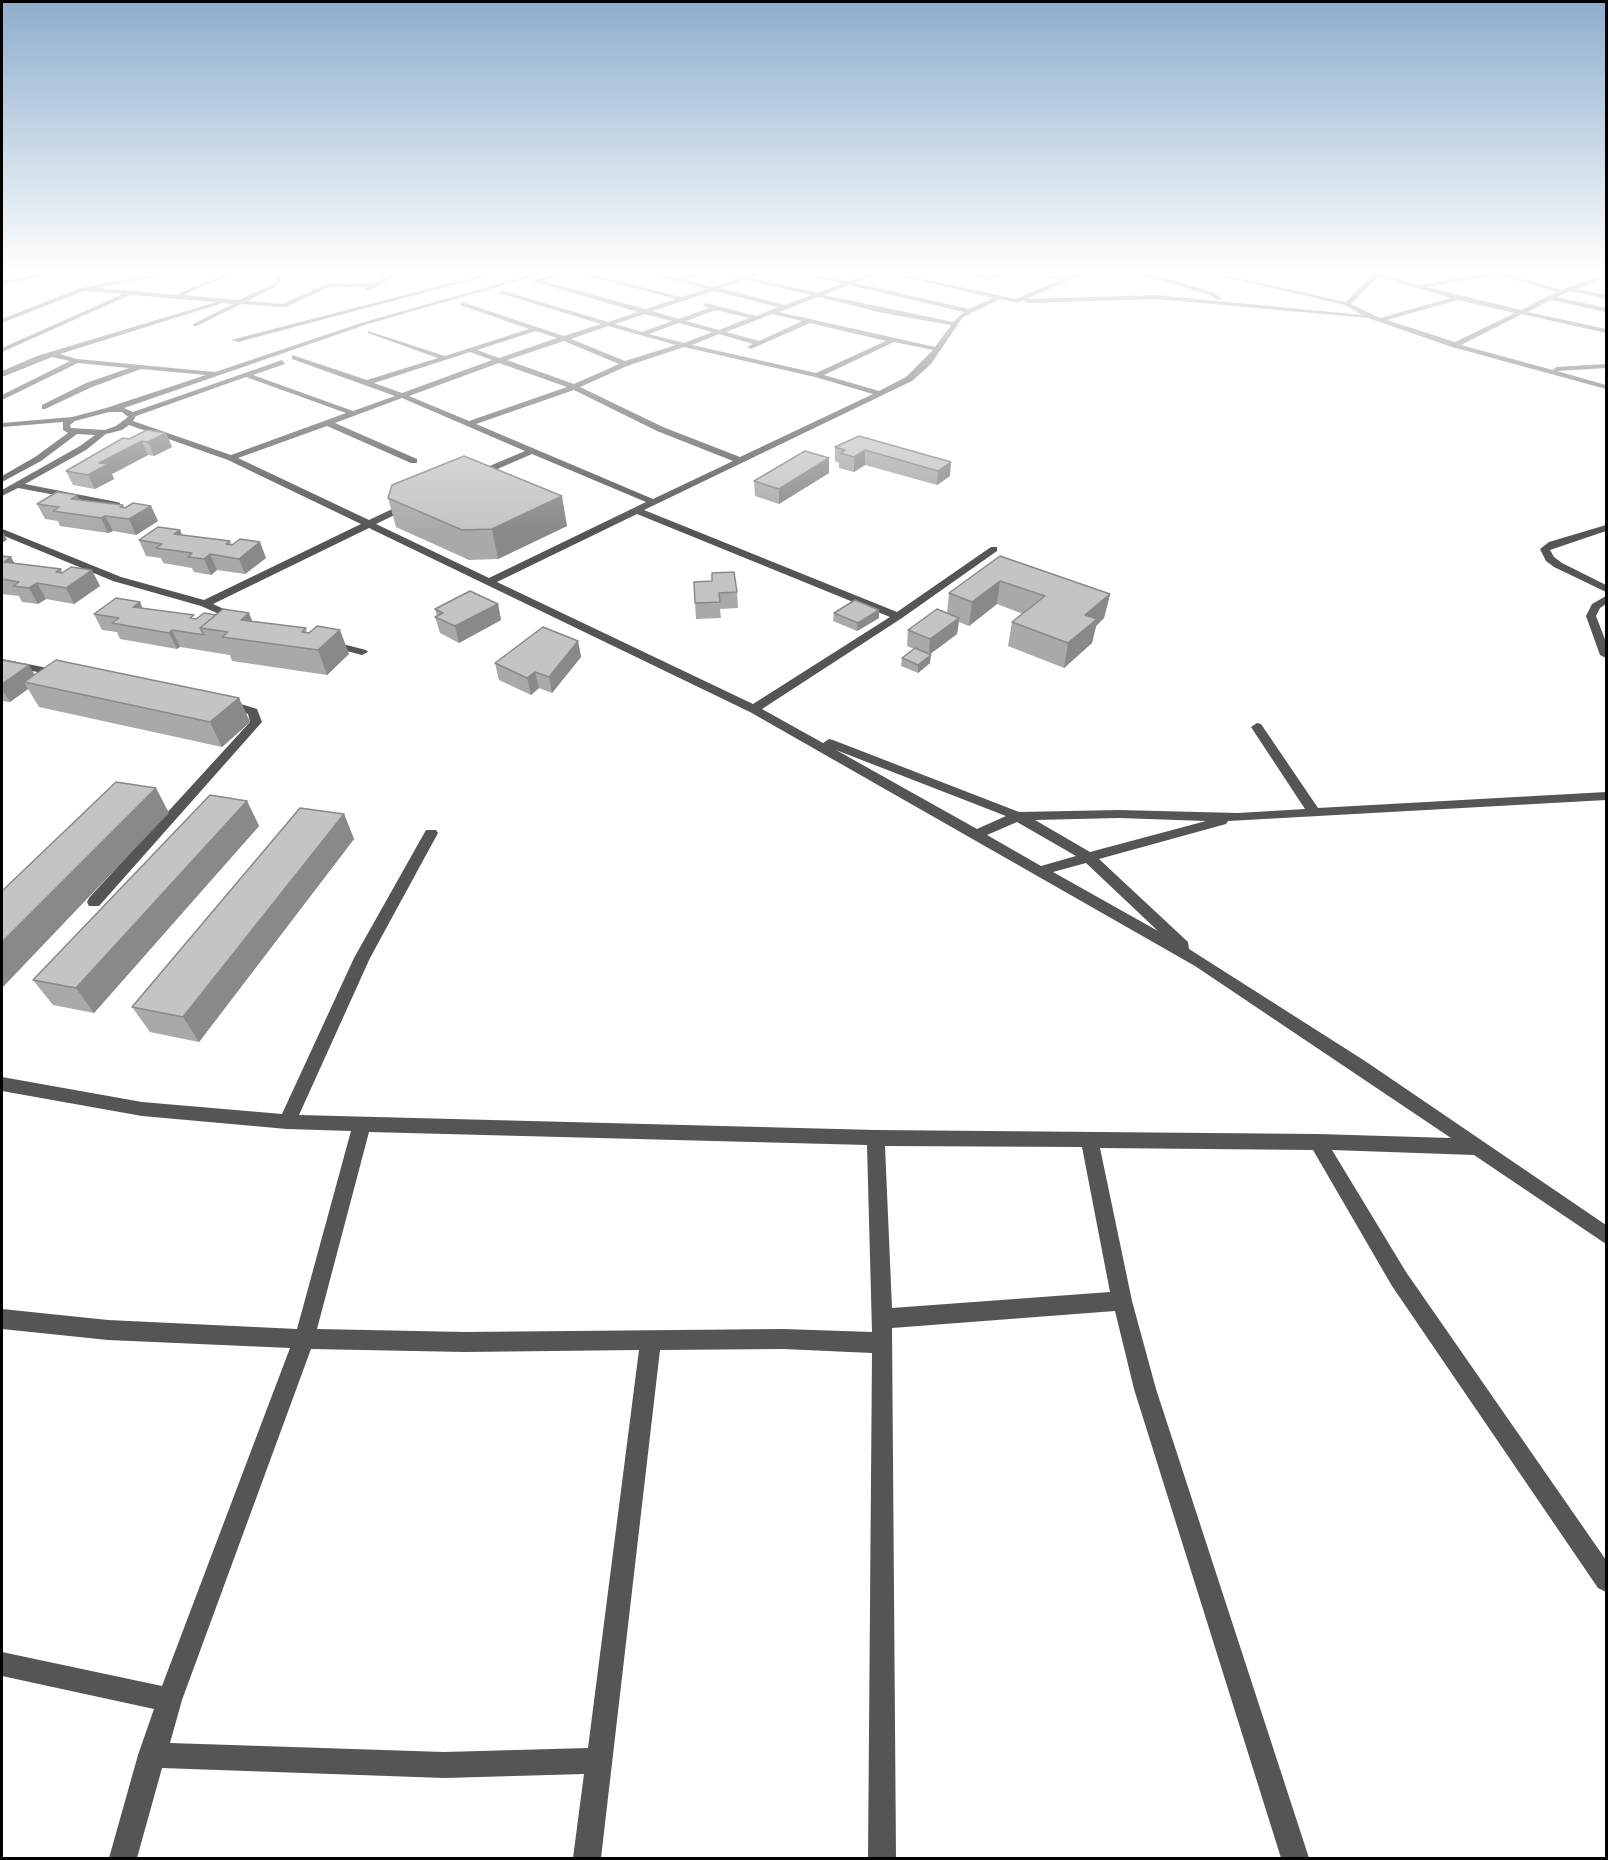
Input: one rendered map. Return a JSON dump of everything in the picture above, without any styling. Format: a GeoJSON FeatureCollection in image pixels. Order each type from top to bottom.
{"type":"FeatureCollection","features":[{"type":"Feature","properties":{"kind":"street"},"geometry":{"type":"LineString","coordinates":[[2,374],[44,359]]}},
{"type":"Feature","properties":{"kind":"street"},"geometry":{"type":"LineString","coordinates":[[71,359],[144,364],[215,373]]}},
{"type":"Feature","properties":{"kind":"street"},"geometry":{"type":"LineString","coordinates":[[2,425],[72,419],[109,410],[258,359]]}},
{"type":"Feature","properties":{"kind":"street"},"geometry":{"type":"LineString","coordinates":[[2,493],[83,448],[130,418],[289,359]]}},
{"type":"Feature","properties":{"kind":"street"},"geometry":{"type":"LineString","coordinates":[[299,359],[403,396],[653,502]]}},
{"type":"Feature","properties":{"kind":"street"},"geometry":{"type":"LineString","coordinates":[[367,383],[443,359]]}},
{"type":"Feature","properties":{"kind":"street"},"geometry":{"type":"LineString","coordinates":[[497,359],[573,387],[660,429],[739,460]]}},
{"type":"Feature","properties":{"kind":"street"},"geometry":{"type":"LineString","coordinates":[[231,458],[504,359]]}},
{"type":"Feature","properties":{"kind":"street"},"geometry":{"type":"LineString","coordinates":[[616,359],[624,364]]}},
{"type":"Feature","properties":{"kind":"street"},"geometry":{"type":"LineString","coordinates":[[469,424],[573,387],[640,359]]}},
{"type":"Feature","properties":{"kind":"street"},"geometry":{"type":"LineString","coordinates":[[744,359],[817,375],[879,393]]}},
{"type":"Feature","properties":{"kind":"street"},"geometry":{"type":"LineString","coordinates":[[817,375],[852,359]]}},
{"type":"Feature","properties":{"kind":"street"},"geometry":{"type":"LineString","coordinates":[[490,581],[909,379],[930,359]]}},
{"type":"Feature","properties":{"kind":"street"},"geometry":{"type":"LineString","coordinates":[[1506,359],[1606,387]]}},
{"type":"Feature","properties":{"kind":"street"},"geometry":{"type":"LineString","coordinates":[[2,398],[77,360]]}},
{"type":"Feature","properties":{"kind":"street"},"geometry":{"type":"LineString","coordinates":[[45,407],[89,385],[144,364]]}},
{"type":"Feature","properties":{"kind":"street"},"geometry":{"type":"LineString","coordinates":[[1544,369],[1606,366]]}},
{"type":"Feature","properties":{"kind":"street"},"geometry":{"type":"LineString","coordinates":[[247,375],[352,413]]}},
{"type":"Feature","properties":{"kind":"street"},"geometry":{"type":"LineString","coordinates":[[109,410],[124,410],[130,418],[231,458],[754,709],[1200,962],[1606,1235]]}},
{"type":"Feature","properties":{"kind":"street"},"geometry":{"type":"LineString","coordinates":[[70,431],[66,424],[72,419]]}},
{"type":"Feature","properties":{"kind":"street"},"geometry":{"type":"LineString","coordinates":[[328,423],[414,461]]}},
{"type":"Feature","properties":{"kind":"street"},"geometry":{"type":"LineString","coordinates":[[2,478],[38,459],[70,431]]}},
{"type":"Feature","properties":{"kind":"street"},"geometry":{"type":"LineString","coordinates":[[2,434],[105,432]]}},
{"type":"Feature","properties":{"kind":"street"},"geometry":{"type":"LineString","coordinates":[[470,478],[531,452]]}},
{"type":"Feature","properties":{"kind":"street"},"geometry":{"type":"LineString","coordinates":[[18,485],[117,506]]}},
{"type":"Feature","properties":{"kind":"street"},"geometry":{"type":"LineString","coordinates":[[205,604],[365,524],[419,500]]}},
{"type":"Feature","properties":{"kind":"street"},"geometry":{"type":"LineString","coordinates":[[636,510],[898,616]]}},
{"type":"Feature","properties":{"kind":"street"},"geometry":{"type":"LineString","coordinates":[[1606,528],[1552,544],[1545,549],[1550,559],[1558,565],[1606,589]]}},
{"type":"Feature","properties":{"kind":"street"},"geometry":{"type":"LineString","coordinates":[[2,532],[117,579],[205,604],[227,616],[249,622]]}},
{"type":"Feature","properties":{"kind":"street"},"geometry":{"type":"LineString","coordinates":[[754,709],[898,616],[994,549]]}},
{"type":"Feature","properties":{"kind":"street"},"geometry":{"type":"LineString","coordinates":[[1606,600],[1596,606],[1591,616],[1606,654]]}},
{"type":"Feature","properties":{"kind":"street"},"geometry":{"type":"LineString","coordinates":[[317,640],[362,652]]}},
{"type":"Feature","properties":{"kind":"street"},"geometry":{"type":"LineString","coordinates":[[2,662],[80,677]]}},
{"type":"Feature","properties":{"kind":"street"},"geometry":{"type":"LineString","coordinates":[[94,902],[256,722],[253,712],[238,706],[215,702]]}},
{"type":"Feature","properties":{"kind":"street"},"geometry":{"type":"LineString","coordinates":[[778,723],[1018,816],[1088,857],[1200,962]]}},
{"type":"Feature","properties":{"kind":"street"},"geometry":{"type":"LineString","coordinates":[[1257,727],[1314,813]]}},
{"type":"Feature","properties":{"kind":"street"},"geometry":{"type":"LineString","coordinates":[[976,835],[1018,816],[1119,814],[1238,817],[1606,796]]}},
{"type":"Feature","properties":{"kind":"street"},"geometry":{"type":"LineString","coordinates":[[1040,871],[1238,817]]}},
{"type":"Feature","properties":{"kind":"street"},"geometry":{"type":"LineString","coordinates":[[287,1122],[362,958],[431,833]]}},
{"type":"Feature","properties":{"kind":"street"},"geometry":{"type":"LineString","coordinates":[[2,1084],[142,1109],[287,1122],[876,1138],[1318,1142],[1477,1147]]}},
{"type":"Feature","properties":{"kind":"street"},"geometry":{"type":"LineString","coordinates":[[123,1858],[151,1755],[169,1700],[304,1339],[362,1124]]}},
{"type":"Feature","properties":{"kind":"street"},"geometry":{"type":"LineString","coordinates":[[876,1138],[882,1319],[882,1858]]}},
{"type":"Feature","properties":{"kind":"street"},"geometry":{"type":"LineString","coordinates":[[1089,1139],[1122,1301],[1144,1389],[1295,1858]]}},
{"type":"Feature","properties":{"kind":"street"},"geometry":{"type":"LineString","coordinates":[[1318,1142],[1399,1279],[1606,1580]]}},
{"type":"Feature","properties":{"kind":"street"},"geometry":{"type":"LineString","coordinates":[[882,1319],[1122,1301]]}},
{"type":"Feature","properties":{"kind":"street"},"geometry":{"type":"LineString","coordinates":[[2,1319],[108,1330],[304,1339],[465,1342],[783,1339],[882,1344]]}},
{"type":"Feature","properties":{"kind":"street"},"geometry":{"type":"LineString","coordinates":[[587,1858],[597,1761],[651,1339]]}},
{"type":"Feature","properties":{"kind":"street"},"geometry":{"type":"LineString","coordinates":[[2,1664],[169,1700]]}},
{"type":"Feature","properties":{"kind":"street"},"geometry":{"type":"LineString","coordinates":[[151,1755],[444,1764],[597,1761]]}},
{"type":"Feature","properties":{"kind":"building"},"geometry":{"type":"Polygon","coordinates":[[[147,430],[166,433],[148,442],[142,441],[99,463],[108,464],[88,475],[66,471],[123,438],[129,439],[147,430]]]}},
{"type":"Feature","properties":{"kind":"building"},"geometry":{"type":"Polygon","coordinates":[[[859,436],[951,462],[938,471],[865,450],[854,457],[840,453],[845,450],[835,447],[859,436]]]}},
{"type":"Feature","properties":{"kind":"building"},"geometry":{"type":"Polygon","coordinates":[[[805,451],[829,458],[779,489],[754,481],[805,451]]]}},
{"type":"Feature","properties":{"kind":"building"},"geometry":{"type":"Polygon","coordinates":[[[464,456],[562,496],[492,529],[462,530],[388,498],[392,485],[464,456]]]}},
{"type":"Feature","properties":{"kind":"building"},"geometry":{"type":"Polygon","coordinates":[[[57,492],[77,495],[71,499],[123,505],[120,507],[125,508],[133,503],[151,506],[129,519],[105,516],[101,518],[53,511],[59,507],[37,504],[57,492]]]}},
{"type":"Feature","properties":{"kind":"building"},"geometry":{"type":"Polygon","coordinates":[[[158,527],[180,530],[174,534],[230,541],[226,544],[232,545],[240,539],[260,542],[239,559],[210,554],[204,559],[188,557],[192,553],[156,548],[162,544],[139,540],[158,527]]]}},
{"type":"Feature","properties":{"kind":"building"},"geometry":{"type":"Polygon","coordinates":[[[2,556],[11,557],[4,562],[61,569],[56,572],[62,573],[71,567],[92,570],[66,588],[37,583],[29,588],[13,586],[19,582],[2,579],[2,556]]]}},
{"type":"Feature","properties":{"kind":"building"},"geometry":{"type":"Polygon","coordinates":[[[1000,556],[1110,594],[1085,615],[1097,619],[1068,643],[1012,622],[1045,596],[1000,581],[972,602],[949,593],[1000,556]]]}},
{"type":"Feature","properties":{"kind":"building"},"geometry":{"type":"Polygon","coordinates":[[[734,572],[737,592],[719,593],[720,602],[695,603],[694,582],[712,581],[712,573],[734,572]]]}},
{"type":"Feature","properties":{"kind":"building"},"geometry":{"type":"Polygon","coordinates":[[[470,591],[498,604],[455,626],[435,617],[443,613],[435,609],[470,591]]]}},
{"type":"Feature","properties":{"kind":"building"},"geometry":{"type":"Polygon","coordinates":[[[116,598],[140,602],[133,607],[194,615],[190,618],[196,619],[204,613],[216,615],[200,628],[204,635],[172,630],[169,633],[112,623],[119,618],[94,614],[116,598]]]}},
{"type":"Feature","properties":{"kind":"building"},"geometry":{"type":"Polygon","coordinates":[[[855,600],[879,610],[858,623],[834,613],[855,600]]]}},
{"type":"Feature","properties":{"kind":"building"},"geometry":{"type":"Polygon","coordinates":[[[223,609],[249,613],[241,620],[306,628],[302,632],[309,633],[317,626],[340,630],[318,650],[222,637],[228,632],[200,628],[223,609]]]}},
{"type":"Feature","properties":{"kind":"building"},"geometry":{"type":"Polygon","coordinates":[[[937,609],[959,618],[930,639],[908,630],[937,609]]]}},
{"type":"Feature","properties":{"kind":"building"},"geometry":{"type":"Polygon","coordinates":[[[543,627],[578,641],[549,677],[535,672],[527,678],[495,663],[543,627]]]}},
{"type":"Feature","properties":{"kind":"building"},"geometry":{"type":"Polygon","coordinates":[[[915,648],[931,655],[918,665],[902,658],[915,648]]]}},
{"type":"Feature","properties":{"kind":"building"},"geometry":{"type":"Polygon","coordinates":[[[2,660],[29,665],[2,684],[2,660]]]}},
{"type":"Feature","properties":{"kind":"building"},"geometry":{"type":"Polygon","coordinates":[[[56,660],[239,698],[210,722],[24,682],[56,660]]]}},
{"type":"Feature","properties":{"kind":"building"},"geometry":{"type":"Polygon","coordinates":[[[116,782],[156,788],[2,942],[2,891],[116,782]]]}},
{"type":"Feature","properties":{"kind":"building"},"geometry":{"type":"Polygon","coordinates":[[[210,795],[247,801],[76,988],[33,980],[210,795]]]}},
{"type":"Feature","properties":{"kind":"building"},"geometry":{"type":"Polygon","coordinates":[[[300,808],[344,814],[183,1017],[132,1007],[300,808]]]}}]}
